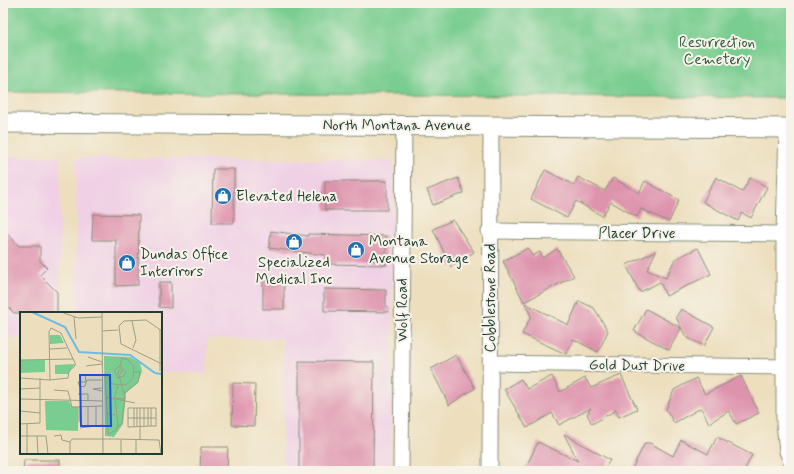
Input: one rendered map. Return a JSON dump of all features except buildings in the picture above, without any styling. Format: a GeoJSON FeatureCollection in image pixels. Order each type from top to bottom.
{"type":"FeatureCollection","features":[{"type":"Feature","properties":{"kind":"main road","name":"North Montana Avenue"},"geometry":{"type":"LineString","coordinates":[[3,123],[789,128]]}},
{"type":"Feature","properties":{"kind":"street","name":"Wolf Road"},"geometry":{"type":"LineString","coordinates":[[401,471],[404,125]]}},
{"type":"Feature","properties":{"kind":"street","name":"Cobblestone Road"},"geometry":{"type":"LineString","coordinates":[[490,471],[489,231],[491,125]]}},
{"type":"Feature","properties":{"kind":"street"},"geometry":{"type":"LineString","coordinates":[[789,128],[784,234],[784,423],[787,451],[791,462]]}},
{"type":"Feature","properties":{"kind":"street","name":"Placer Drive"},"geometry":{"type":"LineString","coordinates":[[489,231],[784,234]]}},
{"type":"Feature","properties":{"kind":"street","name":"Gold Dust Drive"},"geometry":{"type":"LineString","coordinates":[[490,363],[785,367]]}},
{"type":"Feature","properties":{"kind":"shaded area"},"geometry":{"type":"Polygon","coordinates":[[[3,156],[60,156],[60,312],[20,312],[20,338],[3,338],[3,156]]]}},
{"type":"Feature","properties":{"kind":"shaded area"},"geometry":{"type":"Polygon","coordinates":[[[76,158],[394,160],[391,471],[283,471],[283,339],[207,339],[207,375],[188,372],[162,372],[162,312],[76,312],[76,158]]]}},
{"type":"Feature","properties":{"kind":"green space","name":"Resurrection Cemetery"},"geometry":{"type":"Polygon","coordinates":[[[3,3],[791,3],[791,98],[3,92],[3,3]]]}},
{"type":"Feature","properties":{"kind":"place","name":"Elevated Helena"},"geometry":{"type":"Point","coordinates":[223,196]}},
{"type":"Feature","properties":{"kind":"place","name":"Specialized Medical Inc"},"geometry":{"type":"Point","coordinates":[294,242]}},
{"type":"Feature","properties":{"kind":"place","name":"Montana Avenue Storage"},"geometry":{"type":"Point","coordinates":[356,250]}},
{"type":"Feature","properties":{"kind":"place","name":"Dundas Office Interirors"},"geometry":{"type":"Point","coordinates":[127,263]}}]}
